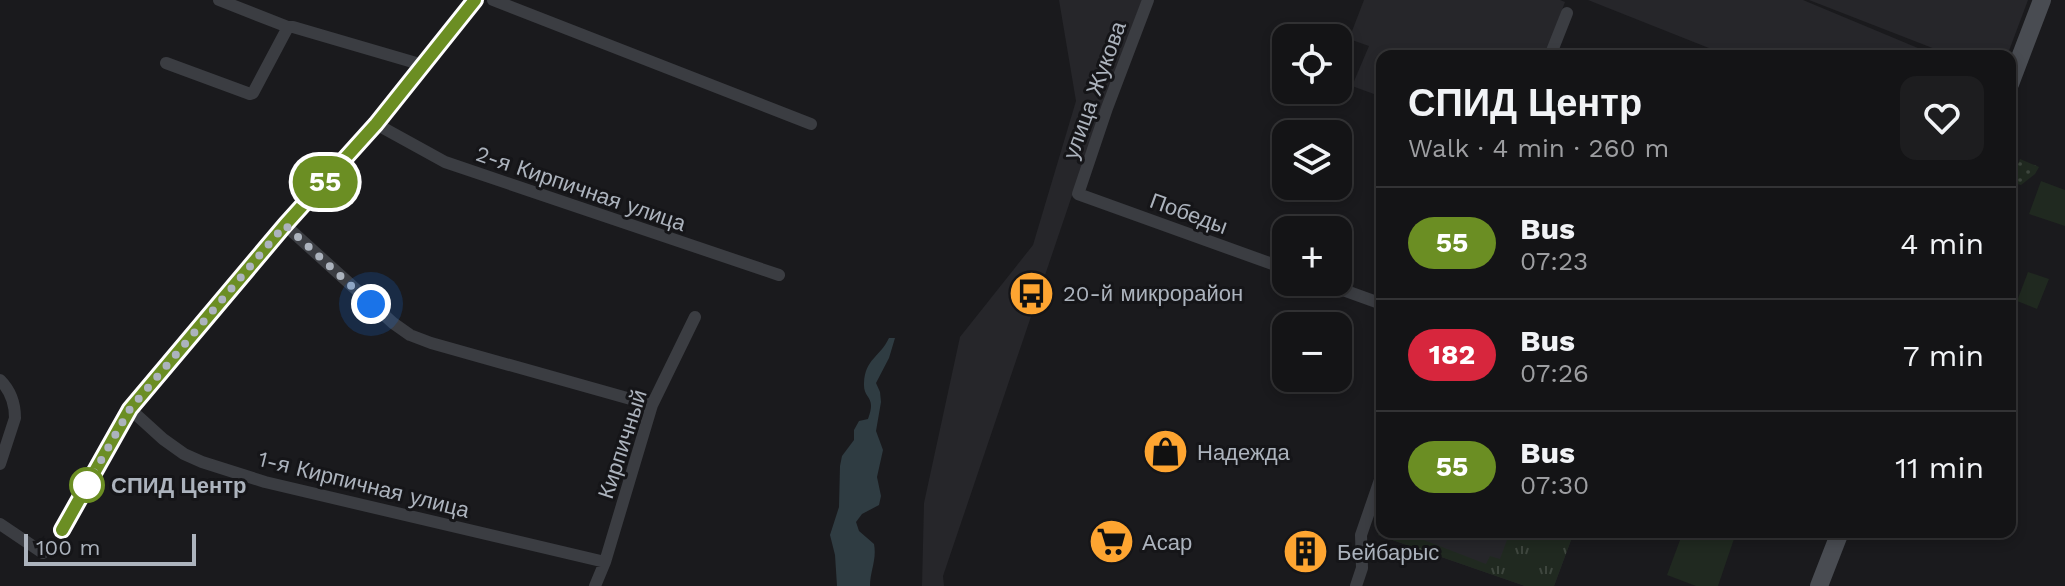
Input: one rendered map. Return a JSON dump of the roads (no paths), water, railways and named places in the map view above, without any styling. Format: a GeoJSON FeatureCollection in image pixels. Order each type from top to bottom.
{"type":"FeatureCollection","features":[{"type":"Feature","properties":{"kind":"main road"},"geometry":{"type":"LineString","coordinates":[[2016,68],[2042,0]]}},
{"type":"Feature","properties":{"kind":"main road"},"geometry":{"type":"LineString","coordinates":[[1819,586],[1838,538]]}},
{"type":"Feature","properties":{"kind":"street"},"geometry":{"type":"LineString","coordinates":[[219,0],[288,27],[423,65]]}},
{"type":"Feature","properties":{"kind":"street"},"geometry":{"type":"LineString","coordinates":[[62,530],[130,409],[285,225],[376,124],[475,0]]}},
{"type":"Feature","properties":{"kind":"street"},"geometry":{"type":"LineString","coordinates":[[493,0],[811,124]]}},
{"type":"Feature","properties":{"kind":"street","name":"улица Жукова"},"geometry":{"type":"LineString","coordinates":[[1078,194],[1148,0]]}},
{"type":"Feature","properties":{"kind":"street"},"geometry":{"type":"LineString","coordinates":[[1552,50],[1567,13]]}},
{"type":"Feature","properties":{"kind":"street"},"geometry":{"type":"LineString","coordinates":[[166,63],[250,94],[288,27]]}},
{"type":"Feature","properties":{"kind":"street","name":"2-я Кирпичная улица"},"geometry":{"type":"LineString","coordinates":[[376,124],[445,162],[779,275]]}},
{"type":"Feature","properties":{"kind":"street","name":"Победы"},"geometry":{"type":"LineString","coordinates":[[1078,194],[1272,264]]}},
{"type":"Feature","properties":{"kind":"street"},"geometry":{"type":"LineString","coordinates":[[285,225],[393,323],[420,340],[652,405]]}},
{"type":"Feature","properties":{"kind":"street"},"geometry":{"type":"LineString","coordinates":[[1352,293],[1376,302]]}},
{"type":"Feature","properties":{"kind":"street","name":"Кирпичный"},"geometry":{"type":"LineString","coordinates":[[595,586],[652,405],[695,317]]}},
{"type":"Feature","properties":{"kind":"street"},"geometry":{"type":"LineString","coordinates":[[0,380],[13,400],[15,418],[0,464]]}},
{"type":"Feature","properties":{"kind":"street","name":"1-я Кирпичная улица"},"geometry":{"type":"LineString","coordinates":[[130,409],[163,439],[202,462],[265,482],[605,562]]}},
{"type":"Feature","properties":{"kind":"street"},"geometry":{"type":"LineString","coordinates":[[1356,586],[1362,568],[1361,535],[1376,491]]}},
{"type":"Feature","properties":{"kind":"street"},"geometry":{"type":"LineString","coordinates":[[0,524],[43,553]]}},
{"type":"Feature","properties":{"kind":"place","name":"20-й микрорайон"},"geometry":{"type":"Point","coordinates":[1032,293]}},
{"type":"Feature","properties":{"kind":"place","name":"Надежда"},"geometry":{"type":"Point","coordinates":[1166,452]}},
{"type":"Feature","properties":{"kind":"place","name":"СПИД Центр"},"geometry":{"type":"Point","coordinates":[87,485]}},
{"type":"Feature","properties":{"kind":"place","name":"Асар"},"geometry":{"type":"Point","coordinates":[1111,542]}},
{"type":"Feature","properties":{"kind":"place","name":"Бейбарыс"},"geometry":{"type":"Point","coordinates":[1306,552]}}]}
